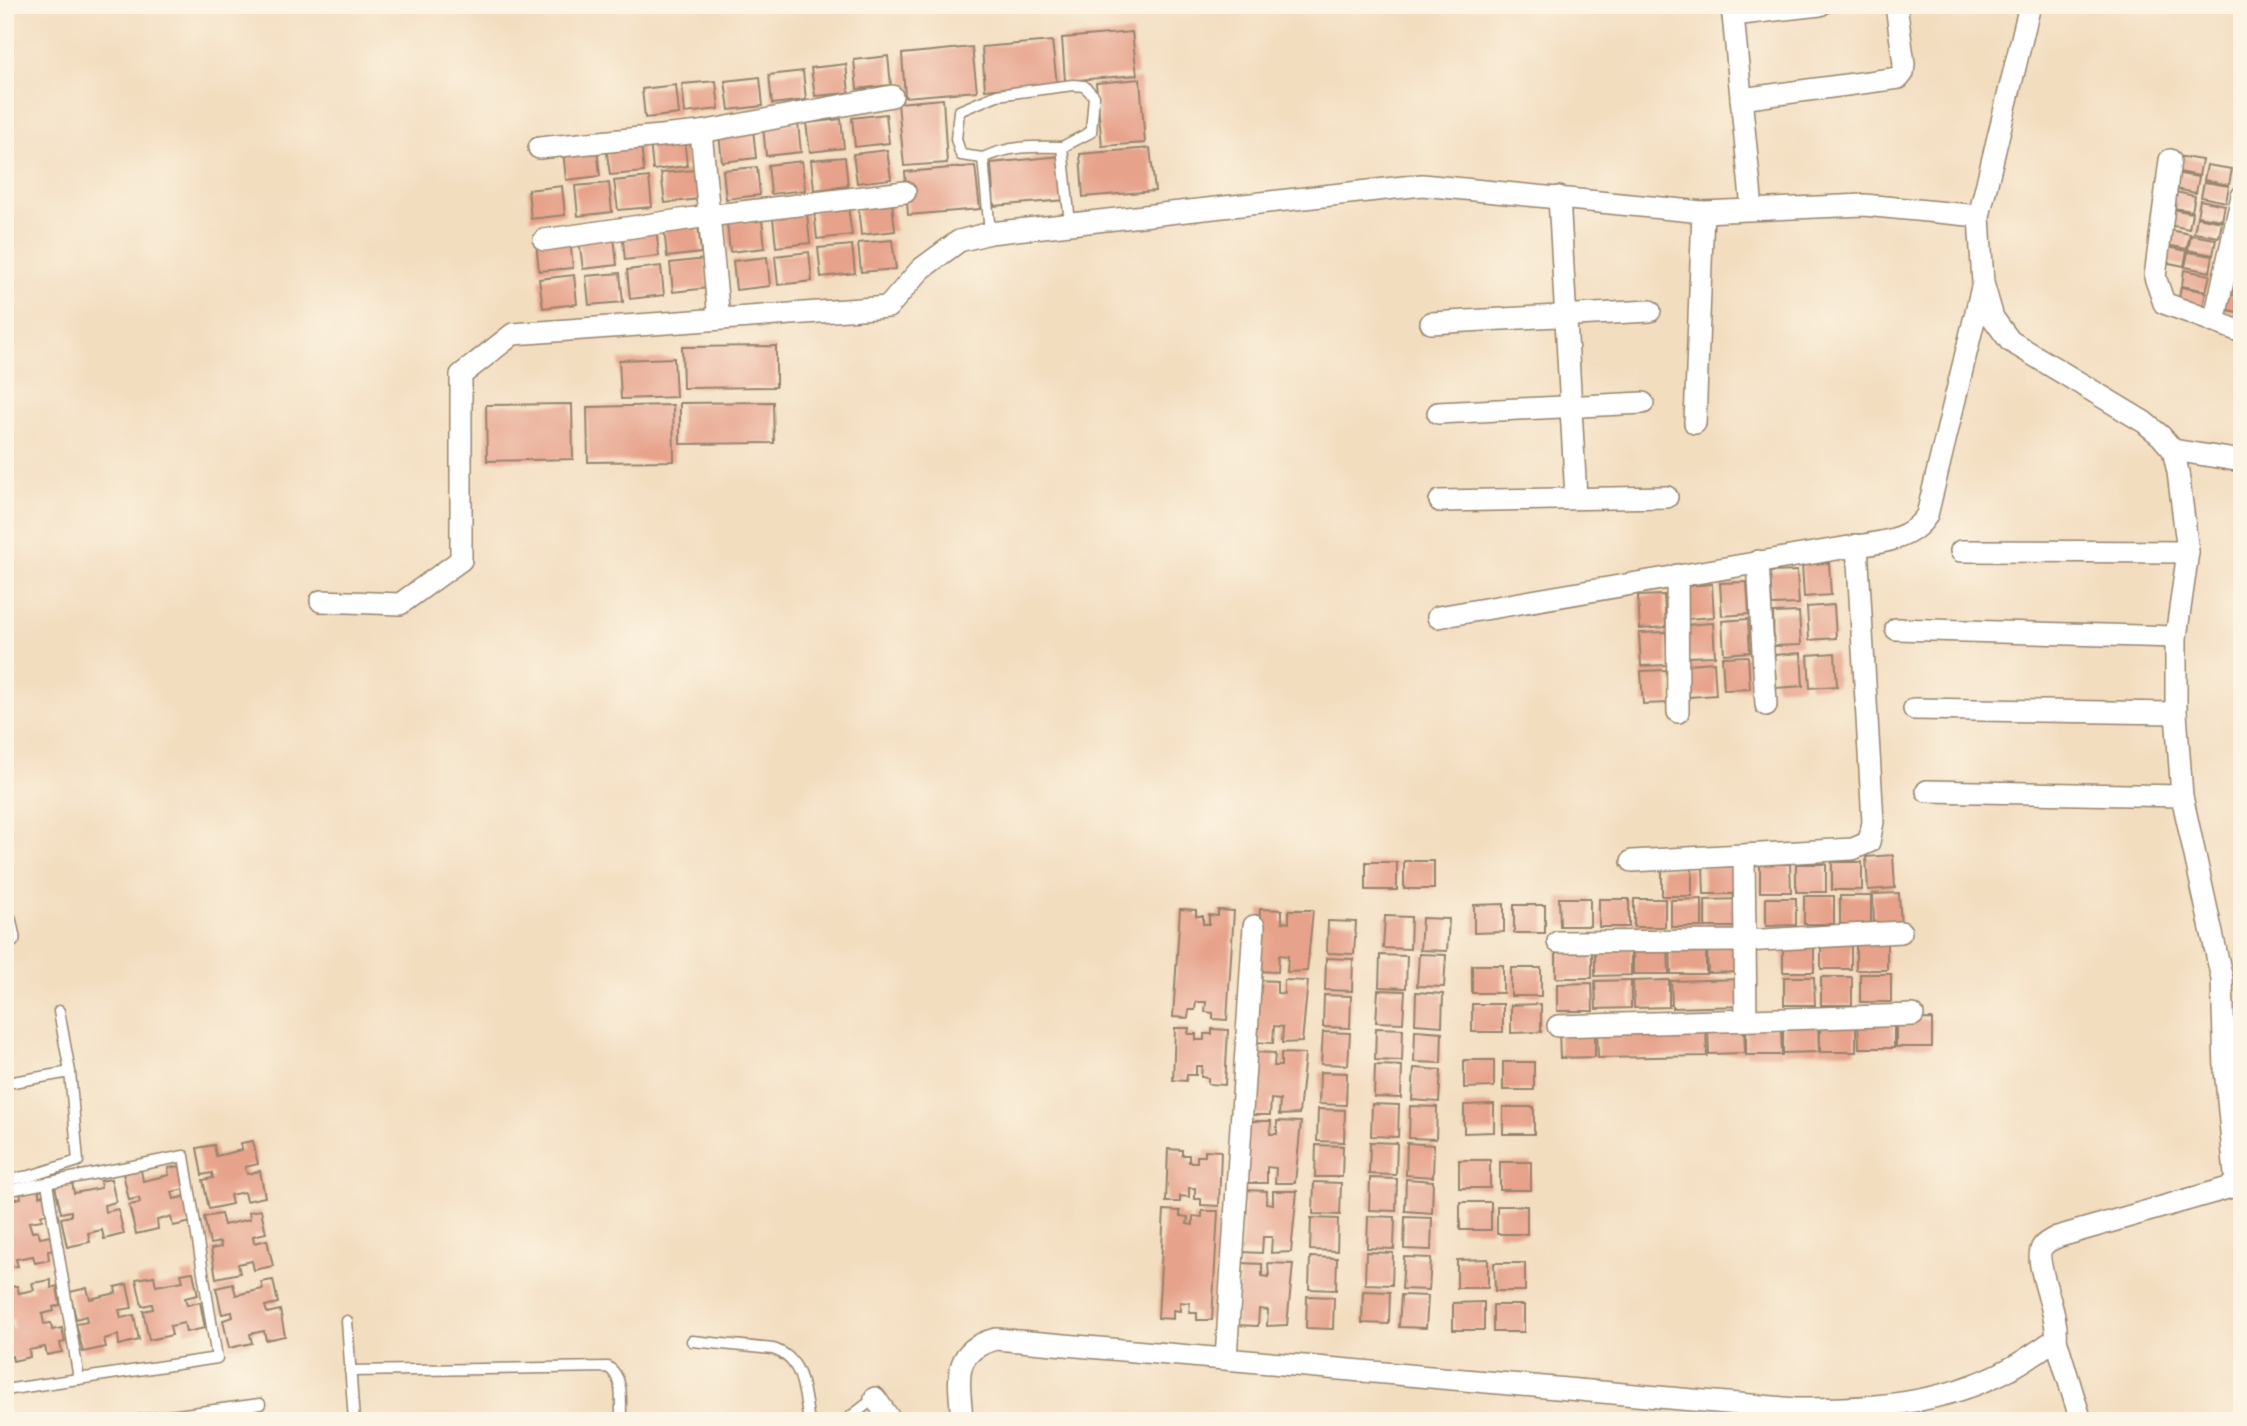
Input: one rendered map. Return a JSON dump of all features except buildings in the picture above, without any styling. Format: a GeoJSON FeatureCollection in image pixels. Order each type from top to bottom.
{"type":"FeatureCollection","features":[{"type":"Feature","properties":{"kind":"street"},"geometry":{"type":"LineString","coordinates":[[1752,209],[1732,10],[1820,5]]}},
{"type":"Feature","properties":{"kind":"street"},"geometry":{"type":"LineString","coordinates":[[1741,99],[1899,78],[1904,64],[1896,5]]}},
{"type":"Feature","properties":{"kind":"street"},"geometry":{"type":"LineString","coordinates":[[2030,5],[1979,216],[1983,283],[1993,318],[2010,341],[2144,422],[2173,450],[2188,552],[2176,637],[2176,713],[2182,796],[2222,979],[2225,1069],[2239,1185],[2057,1237],[2043,1245],[2038,1256],[2056,1318],[2056,1339],[2081,1421]]}},
{"type":"Feature","properties":{"kind":"street"},"geometry":{"type":"LineString","coordinates":[[539,148],[701,132],[892,96]]}},
{"type":"Feature","properties":{"kind":"street"},"geometry":{"type":"LineString","coordinates":[[701,132],[719,319]]}},
{"type":"Feature","properties":{"kind":"street"},"geometry":{"type":"LineString","coordinates":[[2170,160],[2155,277],[2157,288],[2164,303],[2242,332]]}},
{"type":"Feature","properties":{"kind":"street"},"geometry":{"type":"LineString","coordinates":[[321,601],[400,604],[461,560],[461,375],[513,334],[888,307],[921,269],[959,241],[990,233],[1422,185],[1703,212],[1864,205],[1979,216]]}},
{"type":"Feature","properties":{"kind":"street"},"geometry":{"type":"LineString","coordinates":[[544,240],[708,216],[905,192]]}},
{"type":"Feature","properties":{"kind":"street"},"geometry":{"type":"LineString","coordinates":[[2214,322],[2242,196]]}},
{"type":"Feature","properties":{"kind":"street"},"geometry":{"type":"LineString","coordinates":[[1559,197],[1576,497]]}},
{"type":"Feature","properties":{"kind":"street"},"geometry":{"type":"LineString","coordinates":[[1695,423],[1703,212]]}},
{"type":"Feature","properties":{"kind":"street"},"geometry":{"type":"LineString","coordinates":[[1438,617],[1902,537],[1913,532],[1927,515],[1983,283]]}},
{"type":"Feature","properties":{"kind":"street"},"geometry":{"type":"LineString","coordinates":[[1431,323],[1650,311]]}},
{"type":"Feature","properties":{"kind":"street"},"geometry":{"type":"LineString","coordinates":[[1438,413],[1643,403]]}},
{"type":"Feature","properties":{"kind":"street"},"geometry":{"type":"LineString","coordinates":[[2173,450],[2242,461]]}},
{"type":"Feature","properties":{"kind":"street"},"geometry":{"type":"LineString","coordinates":[[1440,501],[1667,497]]}},
{"type":"Feature","properties":{"kind":"street"},"geometry":{"type":"LineString","coordinates":[[1632,862],[1853,849],[1869,842],[1874,822],[1857,545]]}},
{"type":"Feature","properties":{"kind":"street"},"geometry":{"type":"LineString","coordinates":[[1961,551],[2188,552]]}},
{"type":"Feature","properties":{"kind":"street"},"geometry":{"type":"LineString","coordinates":[[1758,561],[1766,705]]}},
{"type":"Feature","properties":{"kind":"street"},"geometry":{"type":"LineString","coordinates":[[1678,575],[1678,712]]}},
{"type":"Feature","properties":{"kind":"street"},"geometry":{"type":"LineString","coordinates":[[1896,629],[2176,637]]}},
{"type":"Feature","properties":{"kind":"street"},"geometry":{"type":"LineString","coordinates":[[1914,709],[2176,713]]}},
{"type":"Feature","properties":{"kind":"street"},"geometry":{"type":"LineString","coordinates":[[1927,791],[2182,796]]}},
{"type":"Feature","properties":{"kind":"street"},"geometry":{"type":"LineString","coordinates":[[1744,856],[1746,1020]]}},
{"type":"Feature","properties":{"kind":"street"},"geometry":{"type":"LineString","coordinates":[[5,919],[9,938],[5,939]]}},
{"type":"Feature","properties":{"kind":"street"},"geometry":{"type":"LineString","coordinates":[[1226,1358],[1254,926]]}},
{"type":"Feature","properties":{"kind":"street"},"geometry":{"type":"LineString","coordinates":[[1558,942],[1745,941],[1901,932]]}},
{"type":"Feature","properties":{"kind":"street"},"geometry":{"type":"LineString","coordinates":[[1558,1026],[1913,1014]]}},
{"type":"Feature","properties":{"kind":"street"},"geometry":{"type":"LineString","coordinates":[[962,1421],[960,1365],[967,1353],[982,1343],[996,1339],[1794,1409],[1833,1409],[1872,1407],[1938,1397],[2010,1369],[2056,1339]]}},
{"type":"Feature","properties":{"kind":"street"},"geometry":{"type":"LineString","coordinates":[[875,1398],[891,1421]]}},
{"type":"Feature","properties":{"kind":"lane"},"geometry":{"type":"LineString","coordinates":[[1073,85],[1084,86],[1094,96],[1091,132],[1062,147],[998,150],[983,158],[961,155],[956,139],[959,111],[997,95],[1073,85]]}},
{"type":"Feature","properties":{"kind":"lane"},"geometry":{"type":"LineString","coordinates":[[1062,147],[1070,223]]}},
{"type":"Feature","properties":{"kind":"lane"},"geometry":{"type":"LineString","coordinates":[[983,158],[990,233]]}},
{"type":"Feature","properties":{"kind":"lane"},"geometry":{"type":"LineString","coordinates":[[5,1180],[78,1161],[70,1072],[59,1011]]}},
{"type":"Feature","properties":{"kind":"lane"},"geometry":{"type":"LineString","coordinates":[[13,1082],[70,1072]]}},
{"type":"Feature","properties":{"kind":"lane"},"geometry":{"type":"LineString","coordinates":[[5,1191],[184,1156],[217,1358],[5,1390]]}},
{"type":"Feature","properties":{"kind":"lane"},"geometry":{"type":"LineString","coordinates":[[47,1183],[79,1379]]}},
{"type":"Feature","properties":{"kind":"lane"},"geometry":{"type":"LineString","coordinates":[[347,1321],[354,1421]]}},
{"type":"Feature","properties":{"kind":"lane"},"geometry":{"type":"LineString","coordinates":[[692,1341],[784,1352],[798,1368],[809,1421]]}},
{"type":"Feature","properties":{"kind":"lane"},"geometry":{"type":"LineString","coordinates":[[351,1371],[608,1367],[616,1372],[620,1385],[621,1421]]}},
{"type":"Feature","properties":{"kind":"lane"},"geometry":{"type":"LineString","coordinates":[[845,1421],[875,1398]]}},
{"type":"Feature","properties":{"kind":"lane"},"geometry":{"type":"LineString","coordinates":[[132,1421],[260,1404]]}}]}
